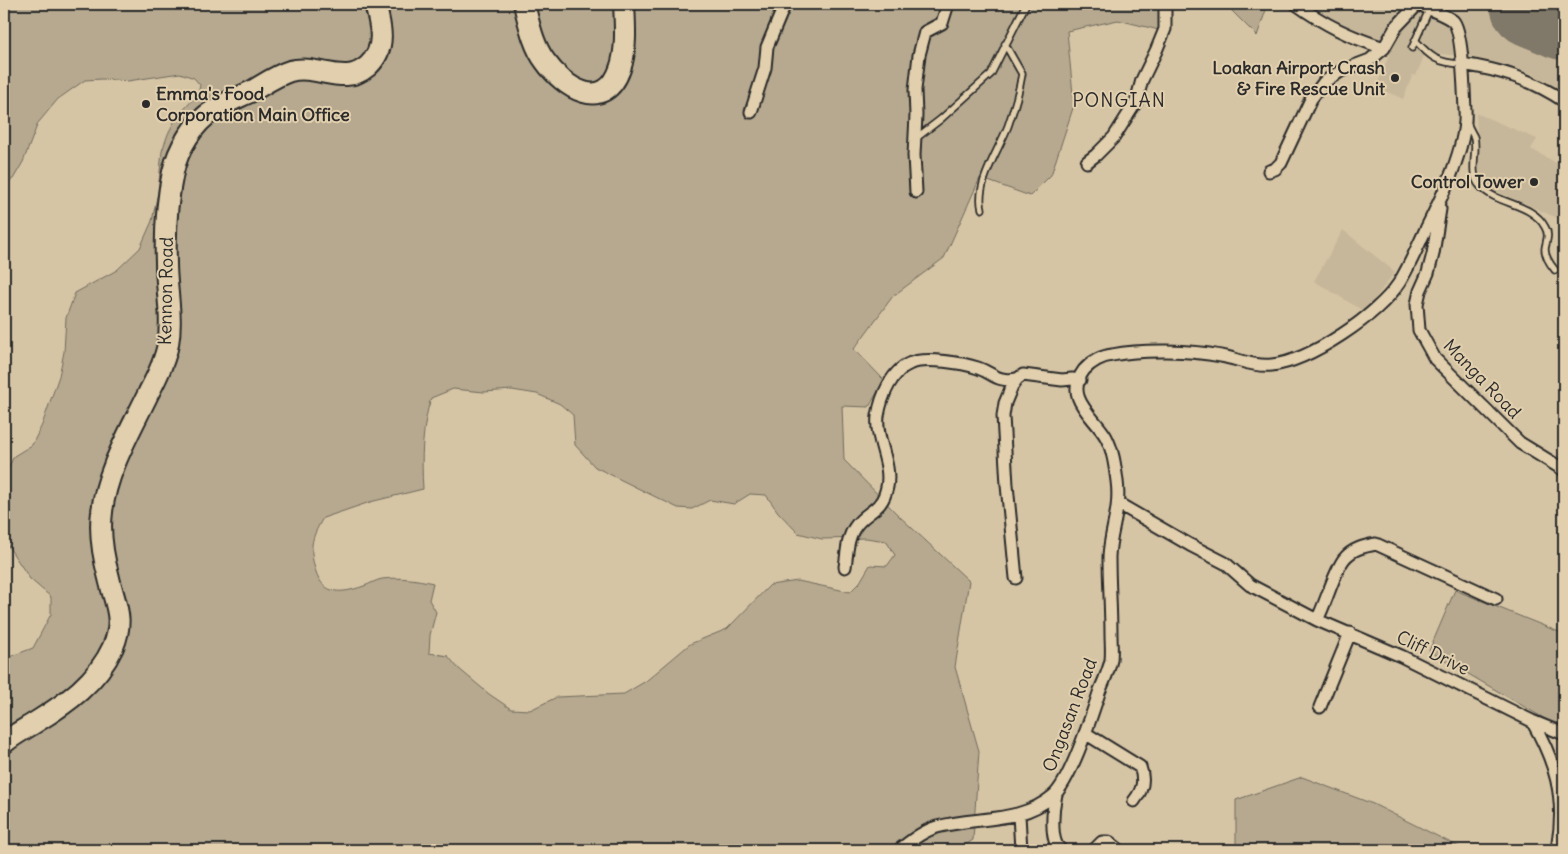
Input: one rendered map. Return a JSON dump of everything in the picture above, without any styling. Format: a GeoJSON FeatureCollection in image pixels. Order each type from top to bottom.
{"type":"FeatureCollection","features":[{"type":"Feature","properties":{"kind":"highway","name":"Kennon Road"},"geometry":{"type":"LineString","coordinates":[[4,744],[78,693],[100,669],[114,645],[119,616],[103,553],[101,537],[102,510],[112,472],[158,373],[169,342],[165,261],[169,200],[173,172],[186,139],[201,120],[213,110],[292,71],[312,70],[346,76],[360,73],[376,57],[381,48],[382,38],[375,4]]}},
{"type":"Feature","properties":{"kind":"highway"},"geometry":{"type":"LineString","coordinates":[[524,4],[533,39],[544,60],[570,86],[584,93],[598,94],[614,82],[621,66],[624,4]]}},
{"type":"Feature","properties":{"kind":"street"},"geometry":{"type":"LineString","coordinates":[[751,112],[765,68],[767,47],[785,4]]}},
{"type":"Feature","properties":{"kind":"street"},"geometry":{"type":"LineString","coordinates":[[916,192],[914,155],[915,90],[919,55],[925,32],[942,23],[948,4]]}},
{"type":"Feature","properties":{"kind":"street"},"geometry":{"type":"LineString","coordinates":[[1087,162],[1114,137],[1136,102],[1142,80],[1165,29],[1165,4]]}},
{"type":"Feature","properties":{"kind":"street"},"geometry":{"type":"LineString","coordinates":[[1296,4],[1339,32],[1384,48]]}},
{"type":"Feature","properties":{"kind":"street"},"geometry":{"type":"LineString","coordinates":[[1016,578],[1007,485],[1003,416],[1005,403],[1017,379],[1028,375],[1052,379],[1080,380],[1084,371],[1092,363],[1112,355],[1176,352],[1219,356],[1256,365],[1282,363],[1310,352],[1343,333],[1385,301],[1399,282],[1441,200],[1458,152],[1466,121],[1462,64],[1456,25],[1450,19],[1418,4],[1396,27],[1384,48],[1370,60],[1341,71],[1324,82],[1311,99],[1281,163],[1276,169],[1269,171]]}},
{"type":"Feature","properties":{"kind":"street"},"geometry":{"type":"LineString","coordinates":[[1462,64],[1495,70],[1529,80],[1564,100]]}},
{"type":"Feature","properties":{"kind":"street","name":"Manga Road"},"geometry":{"type":"LineString","coordinates":[[1441,200],[1433,254],[1417,304],[1419,330],[1435,359],[1520,443],[1564,470]]}},
{"type":"Feature","properties":{"kind":"street"},"geometry":{"type":"LineString","coordinates":[[845,567],[851,533],[855,526],[881,504],[888,486],[888,475],[878,422],[885,393],[894,377],[912,362],[926,361],[949,362],[978,368],[999,379],[1017,379]]}},
{"type":"Feature","properties":{"kind":"street","name":"Ongasan Road"},"geometry":{"type":"LineString","coordinates":[[899,850],[913,839],[938,827],[1025,814],[1056,794],[1068,774],[1085,734],[1111,660],[1109,555],[1119,504],[1118,482],[1113,457],[1104,434],[1083,408],[1078,395],[1080,380]]}},
{"type":"Feature","properties":{"kind":"street","name":"Cliff Drive"},"geometry":{"type":"LineString","coordinates":[[1119,504],[1225,563],[1250,585],[1317,620],[1401,656],[1532,721],[1564,734]]}},
{"type":"Feature","properties":{"kind":"street"},"geometry":{"type":"LineString","coordinates":[[1317,620],[1344,559],[1353,551],[1364,546],[1376,544],[1496,599]]}},
{"type":"Feature","properties":{"kind":"street"},"geometry":{"type":"LineString","coordinates":[[1320,707],[1350,633]]}},
{"type":"Feature","properties":{"kind":"street"},"geometry":{"type":"LineString","coordinates":[[1532,721],[1545,743],[1556,772],[1561,810],[1558,843]]}},
{"type":"Feature","properties":{"kind":"street"},"geometry":{"type":"LineString","coordinates":[[1085,734],[1122,758],[1140,767],[1143,774],[1142,789],[1134,801]]}},
{"type":"Feature","properties":{"kind":"street"},"geometry":{"type":"LineString","coordinates":[[1056,794],[1053,809],[1053,829],[1055,843],[1061,850]]}},
{"type":"Feature","properties":{"kind":"street"},"geometry":{"type":"LineString","coordinates":[[1019,815],[1021,850]]}},
{"type":"Feature","properties":{"kind":"street"},"geometry":{"type":"LineString","coordinates":[[1094,850],[1102,842],[1109,842],[1118,849]]}},
{"type":"Feature","properties":{"kind":"lane"},"geometry":{"type":"LineString","coordinates":[[915,139],[941,120],[991,74],[1026,4]]}},
{"type":"Feature","properties":{"kind":"lane"},"geometry":{"type":"LineString","coordinates":[[1412,48],[1429,10]]}},
{"type":"Feature","properties":{"kind":"lane"},"geometry":{"type":"LineString","coordinates":[[1416,40],[1434,58],[1446,63],[1462,64]]}},
{"type":"Feature","properties":{"kind":"lane"},"geometry":{"type":"LineString","coordinates":[[982,210],[980,200],[984,182],[1007,128],[1018,95],[1022,74],[1005,44]]}},
{"type":"Feature","properties":{"kind":"lane"},"geometry":{"type":"LineString","coordinates":[[1466,121],[1474,138],[1474,174],[1479,185],[1491,194],[1536,216],[1545,227],[1548,238],[1545,250],[1548,262],[1555,270]]}},
{"type":"Feature","properties":{"kind":"shaded area"},"geometry":{"type":"Polygon","coordinates":[[[4,4],[1161,4],[1159,30],[1118,20],[1067,31],[1074,105],[1051,175],[1030,196],[980,178],[944,258],[893,296],[854,349],[884,380],[869,407],[842,406],[844,460],[898,515],[969,581],[955,667],[979,751],[973,840],[958,850],[4,850],[4,659],[33,648],[51,614],[51,597],[30,579],[4,540],[4,477],[14,456],[32,445],[42,425],[59,376],[64,352],[66,318],[75,293],[117,270],[140,248],[152,221],[158,192],[162,151],[168,134],[176,118],[198,94],[200,85],[194,78],[180,73],[128,81],[85,80],[58,99],[38,123],[23,162],[13,179],[4,184],[4,4]],[[453,389],[431,398],[423,443],[423,489],[370,502],[323,518],[314,535],[312,552],[317,575],[326,587],[332,590],[346,591],[388,578],[420,580],[433,583],[429,600],[436,612],[430,635],[429,653],[448,656],[458,668],[489,694],[511,709],[530,710],[557,697],[624,694],[646,681],[690,644],[727,629],[770,585],[798,581],[850,592],[860,582],[870,565],[887,566],[895,555],[886,541],[866,538],[822,539],[798,533],[778,512],[766,495],[750,494],[734,504],[710,500],[692,509],[678,508],[595,467],[575,445],[573,415],[560,404],[537,394],[512,390],[484,392],[453,389]]]}},
{"type":"Feature","properties":{"kind":"shaded area"},"geometry":{"type":"Polygon","coordinates":[[[1225,4],[1268,4],[1257,36],[1225,4]]]}},
{"type":"Feature","properties":{"kind":"shaded area"},"geometry":{"type":"Polygon","coordinates":[[[1303,4],[1564,4],[1564,92],[1533,74],[1471,57],[1430,53],[1428,58],[1424,56],[1416,76],[1413,75],[1403,99],[1385,91],[1387,86],[1378,82],[1394,43],[1350,31],[1303,4]]]}},
{"type":"Feature","properties":{"kind":"shaded area"},"geometry":{"type":"Polygon","coordinates":[[[1476,113],[1537,139],[1531,149],[1564,167],[1564,221],[1480,184],[1476,113]]]}},
{"type":"Feature","properties":{"kind":"shaded area"},"geometry":{"type":"Polygon","coordinates":[[[1343,230],[1395,272],[1365,312],[1314,281],[1343,230]]]}},
{"type":"Feature","properties":{"kind":"shaded area"},"geometry":{"type":"Polygon","coordinates":[[[1455,590],[1564,634],[1564,730],[1429,651],[1455,590]]]}},
{"type":"Feature","properties":{"kind":"shaded area"},"geometry":{"type":"Polygon","coordinates":[[[1302,777],[1373,804],[1465,850],[1236,850],[1236,800],[1302,777]]]}},
{"type":"Feature","properties":{"kind":"runway"},"geometry":{"type":"LineString","coordinates":[[1533,4],[1564,17]]}},
{"type":"Feature","properties":{"kind":"place","name":"Loakan Airport Crash & Fire Rescue Unit"},"geometry":{"type":"Point","coordinates":[1395,78]}},
{"type":"Feature","properties":{"kind":"place","name":"Emma's Food Corporation Main Office"},"geometry":{"type":"Point","coordinates":[146,104]}},
{"type":"Feature","properties":{"kind":"place","name":"Control Tower"},"geometry":{"type":"Point","coordinates":[1534,182]}},
{"type":"Feature","properties":{"kind":"district","name":"PONGIAN"},"geometry":{"type":"Point","coordinates":[1119,100]}}]}
